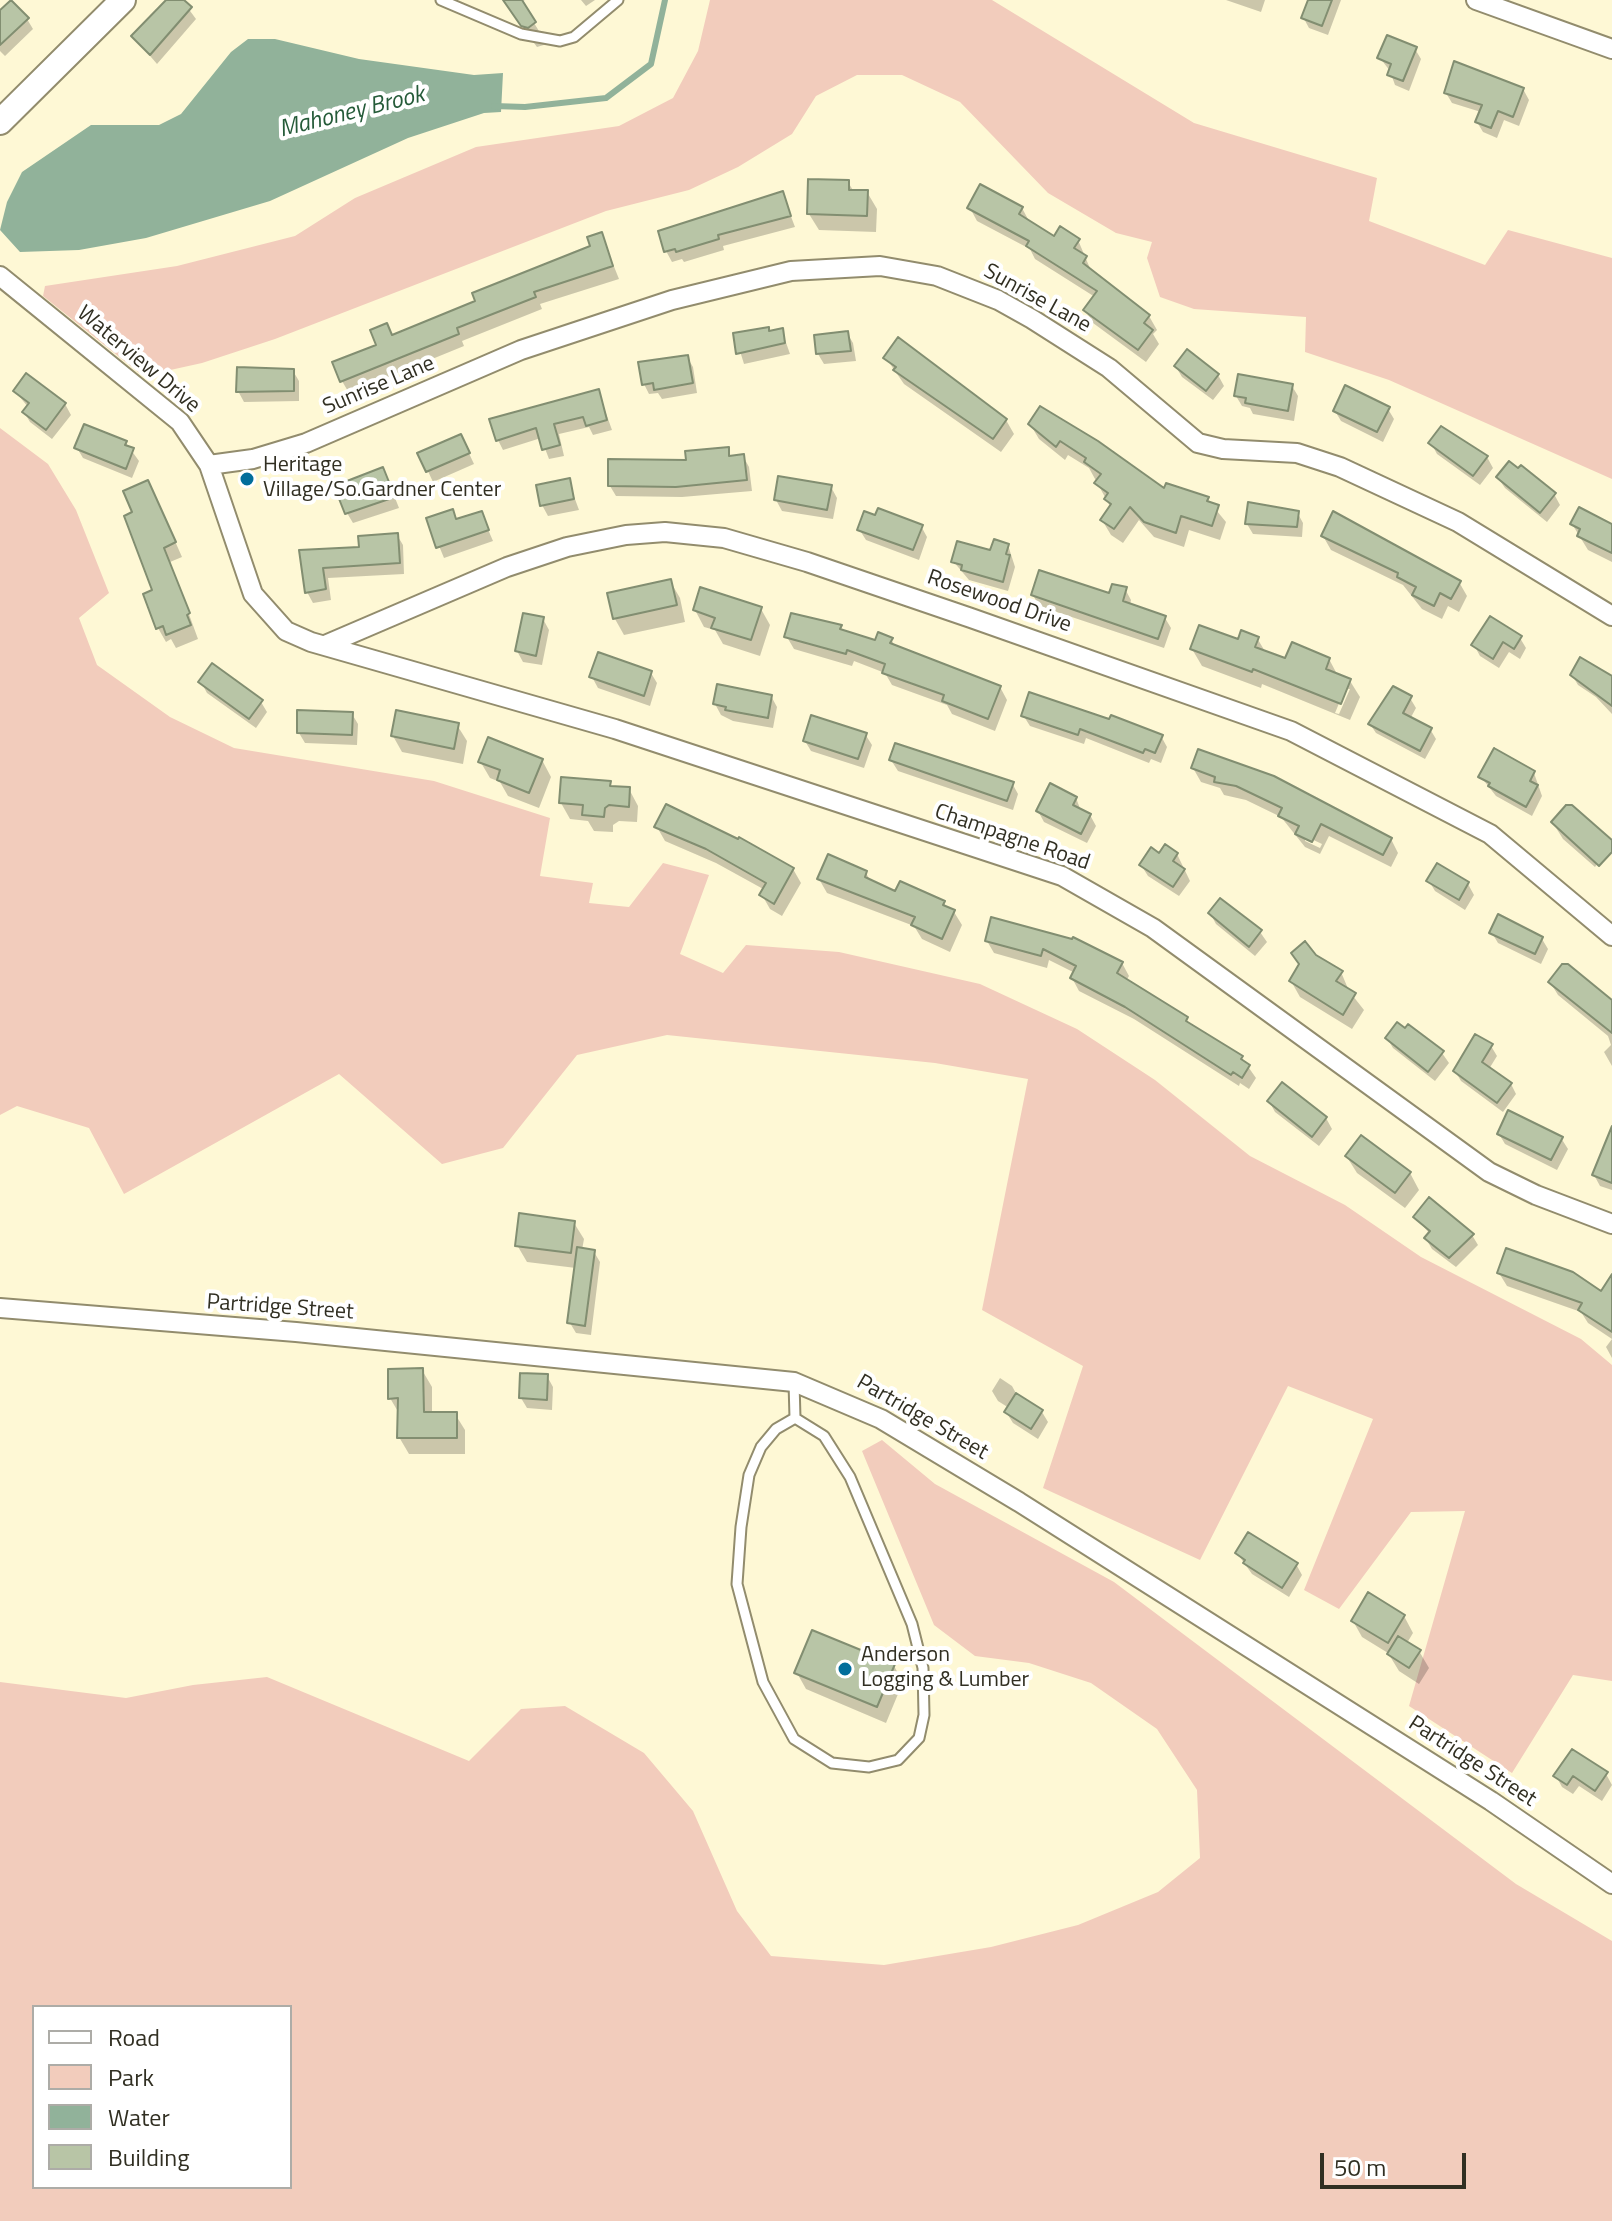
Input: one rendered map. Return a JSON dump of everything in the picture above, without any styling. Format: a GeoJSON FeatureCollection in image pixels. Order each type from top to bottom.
{"type":"FeatureCollection","features":[{"type":"Feature","properties":{"kind":"main road"},"geometry":{"type":"LineString","coordinates":[[0,122],[123,0]]}},
{"type":"Feature","properties":{"kind":"street"},"geometry":{"type":"LineString","coordinates":[[1476,0],[1612,49]]}},
{"type":"Feature","properties":{"kind":"street","name":"Sunrise Lane"},"geometry":{"type":"LineString","coordinates":[[209,465],[253,459],[306,443],[521,350],[672,300],[791,271],[880,266],[937,276],[1021,312],[1109,368],[1198,443],[1216,448],[1297,453],[1340,467],[1458,522],[1612,616]]}},
{"type":"Feature","properties":{"kind":"street","name":"Waterview Drive"},"geometry":{"type":"LineString","coordinates":[[0,276],[170,412],[189,432],[209,465],[253,594],[278,626],[299,638],[325,645]]}},
{"type":"Feature","properties":{"kind":"street","name":"Rosewood Drive"},"geometry":{"type":"LineString","coordinates":[[325,645],[507,567],[567,547],[626,535],[665,532],[724,538],[927,602],[1291,731],[1490,834],[1612,936]]}},
{"type":"Feature","properties":{"kind":"street","name":"Champagne Road"},"geometry":{"type":"LineString","coordinates":[[325,645],[615,729],[1062,876],[1153,928],[1489,1172],[1536,1195],[1612,1224]]}},
{"type":"Feature","properties":{"kind":"street","name":"Partridge Street"},"geometry":{"type":"LineString","coordinates":[[0,1308],[312,1333],[794,1382],[881,1419],[1019,1502],[1491,1801],[1612,1884]]}},
{"type":"Feature","properties":{"kind":"lane"},"geometry":{"type":"LineString","coordinates":[[441,0],[521,34],[560,41],[582,31],[618,0]]}},
{"type":"Feature","properties":{"kind":"lane"},"geometry":{"type":"LineString","coordinates":[[794,1382],[795,1418]]}},
{"type":"Feature","properties":{"kind":"lane"},"geometry":{"type":"LineString","coordinates":[[795,1418],[824,1436],[850,1477],[912,1624],[923,1668],[924,1715],[919,1738],[898,1760],[869,1767],[832,1763],[794,1739],[763,1682],[737,1584],[741,1527],[749,1475],[761,1447],[776,1429],[795,1418]]}},
{"type":"Feature","properties":{"kind":"green space"},"geometry":{"type":"Polygon","coordinates":[[[710,0],[992,0],[1194,123],[1377,178],[1369,221],[1485,265],[1508,230],[1612,258],[1612,479],[1389,380],[1305,352],[1306,317],[1194,309],[1160,297],[1147,258],[1152,242],[1116,233],[1048,193],[960,102],[902,75],[857,75],[816,96],[792,134],[738,167],[689,190],[606,211],[275,339],[202,363],[143,376],[43,296],[45,286],[177,266],[295,236],[355,198],[476,147],[619,126],[673,98],[698,51],[710,0]]]}},
{"type":"Feature","properties":{"kind":"green space"},"geometry":{"type":"Polygon","coordinates":[[[0,428],[48,464],[76,510],[109,593],[79,618],[97,665],[170,717],[234,748],[434,781],[550,818],[540,876],[593,883],[589,903],[629,907],[663,863],[709,875],[680,954],[723,973],[746,945],[839,952],[980,984],[1077,1029],[1155,1080],[1250,1156],[1345,1205],[1421,1257],[1581,1339],[1612,1365],[1612,1681],[1573,1675],[1512,1773],[1409,1706],[1465,1511],[1411,1512],[1339,1609],[1304,1590],[1373,1419],[1288,1386],[1200,1560],[1043,1488],[1083,1366],[982,1310],[1028,1079],[935,1063],[667,1035],[577,1055],[503,1148],[442,1164],[339,1074],[124,1194],[89,1128],[17,1106],[0,1115],[0,428]]]}},
{"type":"Feature","properties":{"kind":"green space"},"geometry":{"type":"Polygon","coordinates":[[[882,1440],[935,1484],[1114,1582],[1516,1884],[1612,1941],[1612,2221],[0,2221],[0,1682],[126,1698],[193,1685],[267,1677],[469,1761],[521,1709],[565,1706],[644,1753],[693,1811],[737,1911],[771,1956],[884,1965],[991,1947],[1078,1925],[1158,1892],[1200,1858],[1197,1790],[1157,1729],[1091,1683],[1029,1663],[975,1656],[934,1625],[862,1451],[882,1440]]]}},
{"type":"Feature","properties":{"kind":"water"},"geometry":{"type":"Polygon","coordinates":[[[248,39],[275,39],[359,59],[474,75],[503,73],[501,112],[484,113],[408,138],[270,201],[146,238],[79,250],[20,252],[0,230],[7,202],[22,172],[91,125],[159,125],[181,114],[231,52],[248,39]]]}},
{"type":"Feature","properties":{"kind":"building"},"geometry":{"type":"Polygon","coordinates":[[[11,0],[29,18],[0,45],[0,10],[11,0]]]}},
{"type":"Feature","properties":{"kind":"building"},"geometry":{"type":"Polygon","coordinates":[[[166,0],[184,0],[192,7],[150,55],[131,36],[166,0]]]}},
{"type":"Feature","properties":{"kind":"building"},"geometry":{"type":"Polygon","coordinates":[[[503,0],[522,0],[536,22],[528,28],[521,26],[503,0]]]}},
{"type":"Feature","properties":{"kind":"building"},"geometry":{"type":"Polygon","coordinates":[[[1308,0],[1332,0],[1322,26],[1301,18],[1308,0]]]}},
{"type":"Feature","properties":{"kind":"building"},"geometry":{"type":"Polygon","coordinates":[[[1387,35],[1417,47],[1403,81],[1387,75],[1391,64],[1377,58],[1387,35]]]}},
{"type":"Feature","properties":{"kind":"building"},"geometry":{"type":"Polygon","coordinates":[[[1454,61],[1524,88],[1513,117],[1498,111],[1491,128],[1475,122],[1482,105],[1444,93],[1454,61]]]}},
{"type":"Feature","properties":{"kind":"building"},"geometry":{"type":"Polygon","coordinates":[[[808,179],[849,180],[849,190],[868,190],[867,216],[807,214],[808,179]]]}},
{"type":"Feature","properties":{"kind":"building"},"geometry":{"type":"Polygon","coordinates":[[[980,184],[1023,207],[1019,214],[1054,236],[1060,226],[1080,239],[1074,248],[1087,256],[1083,263],[1150,315],[1144,323],[1153,330],[1138,350],[1083,310],[1097,291],[1026,246],[1029,241],[967,208],[980,184]]]}},
{"type":"Feature","properties":{"kind":"building"},"geometry":{"type":"Polygon","coordinates":[[[783,191],[791,216],[718,235],[719,239],[676,252],[675,249],[664,252],[658,231],[783,191]]]}},
{"type":"Feature","properties":{"kind":"building"},"geometry":{"type":"Polygon","coordinates":[[[602,232],[613,266],[534,292],[536,297],[457,328],[459,334],[340,382],[332,362],[376,345],[370,330],[387,323],[392,335],[475,301],[472,293],[590,246],[587,237],[602,232]]]}},
{"type":"Feature","properties":{"kind":"building"},"geometry":{"type":"Polygon","coordinates":[[[769,327],[769,331],[783,328],[785,343],[736,354],[733,333],[769,327]]]}},
{"type":"Feature","properties":{"kind":"building"},"geometry":{"type":"Polygon","coordinates":[[[848,331],[851,351],[816,354],[814,335],[848,331]]]}},
{"type":"Feature","properties":{"kind":"building"},"geometry":{"type":"Polygon","coordinates":[[[898,337],[1007,419],[993,439],[893,370],[896,367],[883,358],[898,337]]]}},
{"type":"Feature","properties":{"kind":"building"},"geometry":{"type":"Polygon","coordinates":[[[1187,349],[1219,374],[1206,391],[1174,366],[1187,349]]]}},
{"type":"Feature","properties":{"kind":"building"},"geometry":{"type":"Polygon","coordinates":[[[688,355],[693,383],[654,390],[653,383],[642,385],[638,362],[688,355]]]}},
{"type":"Feature","properties":{"kind":"building"},"geometry":{"type":"Polygon","coordinates":[[[237,367],[294,369],[294,391],[236,392],[237,367]]]}},
{"type":"Feature","properties":{"kind":"building"},"geometry":{"type":"Polygon","coordinates":[[[26,373],[66,403],[46,430],[22,412],[29,403],[13,391],[26,373]]]}},
{"type":"Feature","properties":{"kind":"building"},"geometry":{"type":"Polygon","coordinates":[[[1238,374],[1293,384],[1288,411],[1245,403],[1246,398],[1234,396],[1238,374]]]}},
{"type":"Feature","properties":{"kind":"building"},"geometry":{"type":"Polygon","coordinates":[[[1345,385],[1390,407],[1377,432],[1333,411],[1345,385]]]}},
{"type":"Feature","properties":{"kind":"building"},"geometry":{"type":"Polygon","coordinates":[[[599,389],[607,420],[586,426],[583,417],[554,424],[560,445],[542,450],[536,428],[496,441],[489,419],[599,389]]]}},
{"type":"Feature","properties":{"kind":"building"},"geometry":{"type":"Polygon","coordinates":[[[1040,406],[1098,441],[1164,488],[1166,483],[1209,497],[1207,501],[1219,505],[1212,526],[1181,516],[1176,533],[1144,522],[1130,507],[1114,529],[1100,520],[1111,504],[1104,499],[1108,493],[1094,483],[1101,474],[1084,462],[1086,458],[1060,441],[1056,447],[1028,424],[1040,406]]]}},
{"type":"Feature","properties":{"kind":"building"},"geometry":{"type":"Polygon","coordinates":[[[84,424],[127,441],[125,445],[134,448],[126,469],[74,448],[84,424]]]}},
{"type":"Feature","properties":{"kind":"building"},"geometry":{"type":"Polygon","coordinates":[[[1441,426],[1488,456],[1473,476],[1428,443],[1441,426]]]}},
{"type":"Feature","properties":{"kind":"building"},"geometry":{"type":"Polygon","coordinates":[[[461,434],[470,453],[426,472],[417,453],[461,434]]]}},
{"type":"Feature","properties":{"kind":"building"},"geometry":{"type":"Polygon","coordinates":[[[729,447],[729,456],[744,454],[747,480],[676,487],[608,486],[608,459],[686,460],[685,451],[729,447]]]}},
{"type":"Feature","properties":{"kind":"building"},"geometry":{"type":"Polygon","coordinates":[[[1509,461],[1518,468],[1521,465],[1556,493],[1540,513],[1496,477],[1509,461]]]}},
{"type":"Feature","properties":{"kind":"building"},"geometry":{"type":"Polygon","coordinates":[[[383,467],[395,497],[345,514],[334,486],[383,467]]]}},
{"type":"Feature","properties":{"kind":"building"},"geometry":{"type":"Polygon","coordinates":[[[778,476],[832,485],[827,510],[774,500],[778,476]]]}},
{"type":"Feature","properties":{"kind":"building"},"geometry":{"type":"Polygon","coordinates":[[[570,478],[574,499],[540,506],[536,485],[570,478]]]}},
{"type":"Feature","properties":{"kind":"building"},"geometry":{"type":"Polygon","coordinates":[[[148,480],[176,542],[164,548],[190,613],[187,615],[191,625],[166,635],[163,626],[156,629],[143,594],[152,590],[124,516],[132,512],[123,491],[148,480]]]}},
{"type":"Feature","properties":{"kind":"building"},"geometry":{"type":"Polygon","coordinates":[[[1248,502],[1299,511],[1297,527],[1245,524],[1248,502]]]}},
{"type":"Feature","properties":{"kind":"building"},"geometry":{"type":"Polygon","coordinates":[[[1579,507],[1612,524],[1612,553],[1577,536],[1580,529],[1570,524],[1579,507]]]}},
{"type":"Feature","properties":{"kind":"building"},"geometry":{"type":"Polygon","coordinates":[[[878,508],[923,525],[913,550],[857,530],[864,511],[875,515],[878,508]]]}},
{"type":"Feature","properties":{"kind":"building"},"geometry":{"type":"Polygon","coordinates":[[[453,509],[456,519],[482,511],[489,530],[436,548],[426,518],[453,509]]]}},
{"type":"Feature","properties":{"kind":"building"},"geometry":{"type":"Polygon","coordinates":[[[1333,511],[1461,581],[1451,599],[1440,593],[1434,606],[1412,595],[1416,587],[1397,577],[1398,573],[1321,536],[1333,511]]]}},
{"type":"Feature","properties":{"kind":"building"},"geometry":{"type":"Polygon","coordinates":[[[398,533],[400,563],[323,568],[326,589],[305,593],[299,550],[359,547],[358,536],[398,533]]]}},
{"type":"Feature","properties":{"kind":"building"},"geometry":{"type":"Polygon","coordinates":[[[994,539],[1009,544],[1006,554],[1010,555],[1003,582],[961,570],[962,565],[951,562],[957,541],[990,550],[994,539]]]}},
{"type":"Feature","properties":{"kind":"building"},"geometry":{"type":"Polygon","coordinates":[[[1039,570],[1109,593],[1112,584],[1127,587],[1123,601],[1166,616],[1158,639],[1031,595],[1039,570]]]}},
{"type":"Feature","properties":{"kind":"building"},"geometry":{"type":"Polygon","coordinates":[[[671,579],[677,605],[613,619],[607,593],[671,579]]]}},
{"type":"Feature","properties":{"kind":"building"},"geometry":{"type":"Polygon","coordinates":[[[700,587],[762,607],[751,640],[711,628],[715,618],[693,610],[700,587]]]}},
{"type":"Feature","properties":{"kind":"building"},"geometry":{"type":"Polygon","coordinates":[[[523,613],[544,617],[536,656],[515,651],[523,613]]]}},
{"type":"Feature","properties":{"kind":"building"},"geometry":{"type":"Polygon","coordinates":[[[791,613],[842,625],[840,629],[875,640],[878,632],[893,638],[890,643],[1001,686],[988,719],[942,701],[944,695],[882,673],[885,664],[847,650],[846,654],[784,637],[791,613]]]}},
{"type":"Feature","properties":{"kind":"building"},"geometry":{"type":"Polygon","coordinates":[[[1490,616],[1522,636],[1514,649],[1503,642],[1493,659],[1471,645],[1490,616]]]}},
{"type":"Feature","properties":{"kind":"building"},"geometry":{"type":"Polygon","coordinates":[[[1199,625],[1238,639],[1241,630],[1259,637],[1255,647],[1285,658],[1292,642],[1330,658],[1326,669],[1351,679],[1341,704],[1253,669],[1252,672],[1190,649],[1199,625]]]}},
{"type":"Feature","properties":{"kind":"building"},"geometry":{"type":"Polygon","coordinates":[[[598,652],[652,671],[644,696],[589,677],[598,652]]]}},
{"type":"Feature","properties":{"kind":"building"},"geometry":{"type":"Polygon","coordinates":[[[1580,657],[1612,676],[1612,706],[1570,675],[1580,657]]]}},
{"type":"Feature","properties":{"kind":"building"},"geometry":{"type":"Polygon","coordinates":[[[212,663],[263,700],[249,719],[198,682],[212,663]]]}},
{"type":"Feature","properties":{"kind":"building"},"geometry":{"type":"Polygon","coordinates":[[[717,684],[772,695],[768,718],[725,710],[726,707],[713,704],[717,684]]]}},
{"type":"Feature","properties":{"kind":"building"},"geometry":{"type":"Polygon","coordinates":[[[1393,686],[1412,696],[1403,713],[1432,728],[1420,751],[1368,724],[1393,686]]]}},
{"type":"Feature","properties":{"kind":"building"},"geometry":{"type":"Polygon","coordinates":[[[1029,692],[1109,719],[1111,715],[1163,735],[1155,753],[1145,749],[1143,753],[1080,729],[1078,735],[1021,716],[1029,692]]]}},
{"type":"Feature","properties":{"kind":"building"},"geometry":{"type":"Polygon","coordinates":[[[297,710],[353,712],[352,735],[297,733],[297,710]]]}},
{"type":"Feature","properties":{"kind":"building"},"geometry":{"type":"Polygon","coordinates":[[[396,710],[459,723],[454,749],[391,736],[396,710]]]}},
{"type":"Feature","properties":{"kind":"building"},"geometry":{"type":"Polygon","coordinates":[[[811,715],[867,733],[858,759],[803,741],[811,715]]]}},
{"type":"Feature","properties":{"kind":"building"},"geometry":{"type":"Polygon","coordinates":[[[488,737],[543,759],[529,793],[497,780],[500,770],[478,762],[488,737]]]}},
{"type":"Feature","properties":{"kind":"building"},"geometry":{"type":"Polygon","coordinates":[[[895,743],[1014,782],[1007,801],[889,760],[895,743]]]}},
{"type":"Feature","properties":{"kind":"building"},"geometry":{"type":"Polygon","coordinates":[[[1494,748],[1535,771],[1530,781],[1538,785],[1526,807],[1478,777],[1494,748]]]}},
{"type":"Feature","properties":{"kind":"building"},"geometry":{"type":"Polygon","coordinates":[[[1198,749],[1274,776],[1392,838],[1383,855],[1321,824],[1312,842],[1295,834],[1299,826],[1278,816],[1282,808],[1236,786],[1214,782],[1215,777],[1191,768],[1198,749]]]}},
{"type":"Feature","properties":{"kind":"building"},"geometry":{"type":"Polygon","coordinates":[[[561,777],[611,781],[610,786],[630,787],[629,807],[609,805],[605,808],[604,817],[582,815],[583,805],[559,803],[561,777]]]}},
{"type":"Feature","properties":{"kind":"building"},"geometry":{"type":"Polygon","coordinates":[[[1050,783],[1077,797],[1073,805],[1091,814],[1081,834],[1036,811],[1050,783]]]}},
{"type":"Feature","properties":{"kind":"building"},"geometry":{"type":"Polygon","coordinates":[[[666,804],[739,837],[794,868],[774,904],[759,895],[766,883],[706,849],[654,827],[666,804]]]}},
{"type":"Feature","properties":{"kind":"building"},"geometry":{"type":"Polygon","coordinates":[[[1566,805],[1572,805],[1612,840],[1612,852],[1599,866],[1551,822],[1566,805]]]}},
{"type":"Feature","properties":{"kind":"building"},"geometry":{"type":"Polygon","coordinates":[[[1165,844],[1178,853],[1173,861],[1185,869],[1173,887],[1139,865],[1151,847],[1159,853],[1165,844]]]}},
{"type":"Feature","properties":{"kind":"building"},"geometry":{"type":"Polygon","coordinates":[[[828,854],[867,871],[865,877],[895,891],[900,881],[945,901],[943,905],[955,910],[942,939],[911,925],[915,917],[817,879],[828,854]]]}},
{"type":"Feature","properties":{"kind":"building"},"geometry":{"type":"Polygon","coordinates":[[[1437,863],[1469,882],[1459,900],[1426,881],[1437,863]]]}},
{"type":"Feature","properties":{"kind":"building"},"geometry":{"type":"Polygon","coordinates":[[[1220,898],[1262,930],[1249,947],[1208,913],[1220,898]]]}},
{"type":"Feature","properties":{"kind":"building"},"geometry":{"type":"Polygon","coordinates":[[[1498,914],[1543,937],[1535,954],[1489,933],[1498,914]]]}},
{"type":"Feature","properties":{"kind":"building"},"geometry":{"type":"Polygon","coordinates":[[[991,917],[1073,937],[1123,962],[1117,973],[1188,1017],[1186,1021],[1243,1056],[1241,1059],[1250,1065],[1242,1078],[1233,1072],[1231,1075],[1125,1007],[1070,978],[1076,966],[1043,949],[1041,956],[985,941],[991,917]]]}},
{"type":"Feature","properties":{"kind":"building"},"geometry":{"type":"Polygon","coordinates":[[[1305,941],[1316,955],[1343,971],[1336,981],[1356,993],[1343,1015],[1289,981],[1299,964],[1291,953],[1305,941]]]}},
{"type":"Feature","properties":{"kind":"building"},"geometry":{"type":"Polygon","coordinates":[[[1562,964],[1568,964],[1612,1000],[1612,1033],[1548,982],[1562,964]]]}},
{"type":"Feature","properties":{"kind":"building"},"geometry":{"type":"Polygon","coordinates":[[[1397,1022],[1405,1028],[1408,1024],[1444,1051],[1428,1072],[1385,1038],[1397,1022]]]}},
{"type":"Feature","properties":{"kind":"building"},"geometry":{"type":"Polygon","coordinates":[[[1475,1034],[1493,1044],[1482,1062],[1512,1083],[1497,1103],[1453,1071],[1475,1034]]]}},
{"type":"Feature","properties":{"kind":"building"},"geometry":{"type":"Polygon","coordinates":[[[1282,1082],[1327,1117],[1312,1137],[1267,1101],[1282,1082]]]}},
{"type":"Feature","properties":{"kind":"building"},"geometry":{"type":"Polygon","coordinates":[[[1508,1110],[1563,1137],[1551,1160],[1497,1134],[1508,1110]]]}},
{"type":"Feature","properties":{"kind":"building"},"geometry":{"type":"Polygon","coordinates":[[[1612,1126],[1612,1183],[1592,1175],[1612,1126]]]}},
{"type":"Feature","properties":{"kind":"building"},"geometry":{"type":"Polygon","coordinates":[[[1361,1135],[1411,1172],[1395,1193],[1345,1156],[1361,1135]]]}},
{"type":"Feature","properties":{"kind":"building"},"geometry":{"type":"Polygon","coordinates":[[[1429,1197],[1474,1234],[1449,1258],[1424,1238],[1430,1231],[1413,1217],[1429,1197]]]}},
{"type":"Feature","properties":{"kind":"building"},"geometry":{"type":"Polygon","coordinates":[[[519,1213],[575,1221],[571,1253],[515,1246],[519,1213]]]}},
{"type":"Feature","properties":{"kind":"building"},"geometry":{"type":"Polygon","coordinates":[[[577,1247],[595,1250],[585,1326],[567,1323],[577,1247]]]}},
{"type":"Feature","properties":{"kind":"building"},"geometry":{"type":"Polygon","coordinates":[[[1506,1248],[1573,1272],[1601,1291],[1612,1274],[1612,1332],[1578,1310],[1582,1303],[1497,1273],[1506,1248]]]}},
{"type":"Feature","properties":{"kind":"building"},"geometry":{"type":"Polygon","coordinates":[[[423,1368],[424,1412],[457,1412],[457,1438],[397,1438],[398,1398],[388,1399],[388,1369],[423,1368]]]}},
{"type":"Feature","properties":{"kind":"building"},"geometry":{"type":"Polygon","coordinates":[[[520,1373],[548,1374],[547,1400],[519,1398],[520,1373]]]}},
{"type":"Feature","properties":{"kind":"building"},"geometry":{"type":"Polygon","coordinates":[[[1016,1393],[1043,1410],[1031,1429],[1004,1412],[1016,1393]]]}},
{"type":"Feature","properties":{"kind":"building"},"geometry":{"type":"Polygon","coordinates":[[[1248,1532],[1298,1563],[1282,1588],[1243,1563],[1245,1560],[1235,1553],[1248,1532]]]}},
{"type":"Feature","properties":{"kind":"building"},"geometry":{"type":"Polygon","coordinates":[[[1368,1592],[1405,1615],[1388,1643],[1351,1621],[1368,1592]]]}},
{"type":"Feature","properties":{"kind":"building","name":"Anderson Logging & Lumber"},"geometry":{"type":"Polygon","coordinates":[[[812,1630],[895,1664],[877,1707],[794,1673],[812,1630]]]}},
{"type":"Feature","properties":{"kind":"building"},"geometry":{"type":"Polygon","coordinates":[[[1398,1636],[1421,1650],[1409,1668],[1387,1654],[1398,1636]]]}},
{"type":"Feature","properties":{"kind":"building"},"geometry":{"type":"Polygon","coordinates":[[[1572,1749],[1608,1772],[1595,1791],[1573,1776],[1567,1785],[1553,1776],[1572,1749]]]}},
{"type":"Feature","properties":{"kind":"waterway","name":"Mahoney Brook"},"geometry":{"type":"LineString","coordinates":[[494,106],[525,107],[606,98],[651,64],[665,0]]}},
{"type":"Feature","properties":{"kind":"place","name":"Heritage Village/So.Gardner Center"},"geometry":{"type":"Point","coordinates":[247,479]}},
{"type":"Feature","properties":{"kind":"place","name":"Anderson Logging & Lumber"},"geometry":{"type":"Point","coordinates":[845,1669]}}]}
